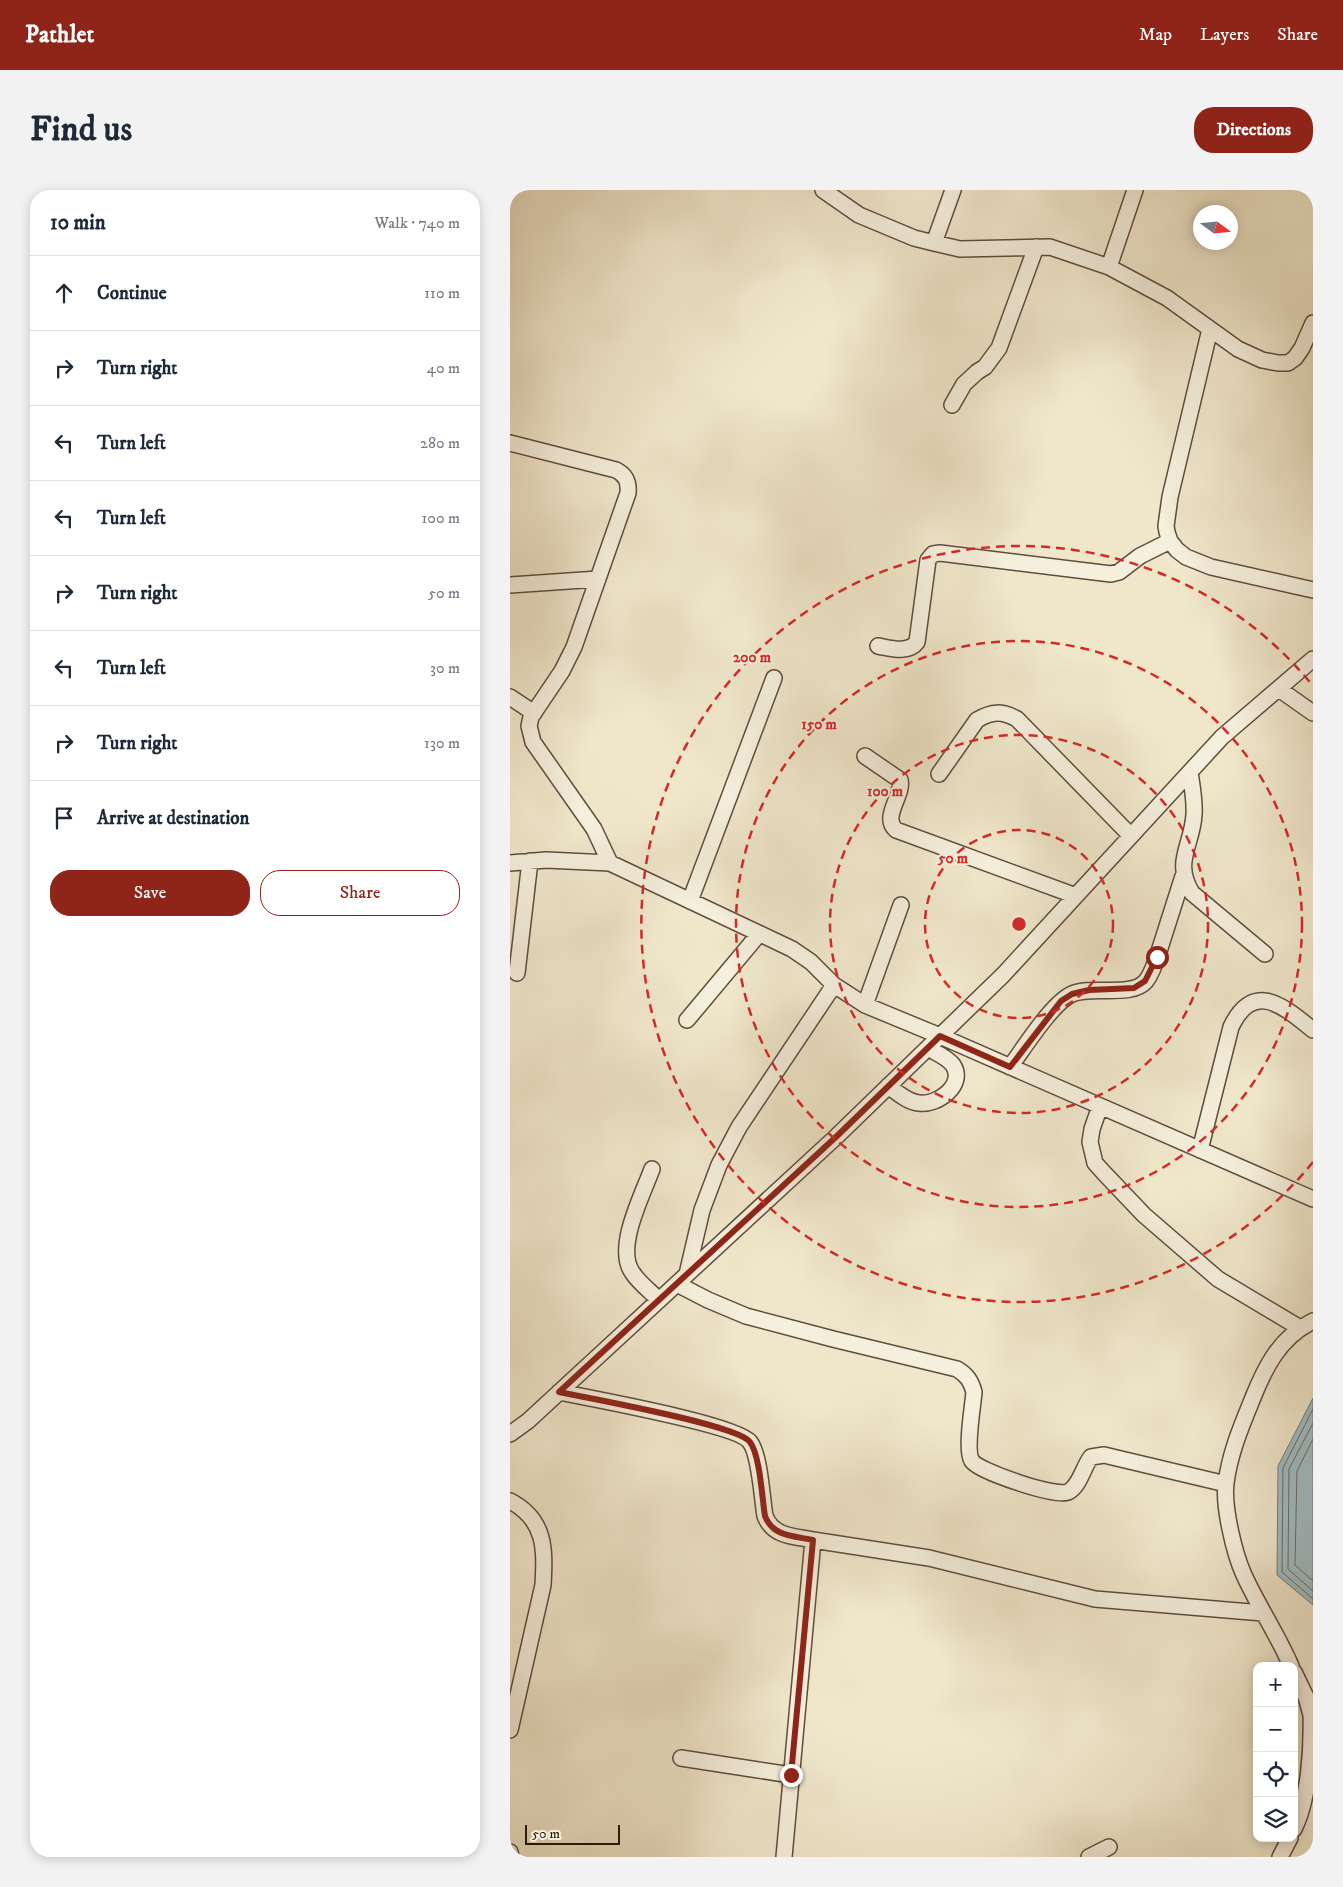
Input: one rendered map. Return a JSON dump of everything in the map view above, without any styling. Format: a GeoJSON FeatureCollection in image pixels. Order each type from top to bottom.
{"type":"FeatureCollection","features":[{"type":"Feature","properties":{"kind":"street"},"geometry":{"type":"LineString","coordinates":[[823,190],[859,214],[914,238],[934,244],[960,249],[1050,247],[1109,267],[1167,298],[1238,349],[1262,360],[1278,364],[1288,363],[1295,358],[1302,348],[1313,323]]}},
{"type":"Feature","properties":{"kind":"street"},"geometry":{"type":"LineString","coordinates":[[934,244],[953,190]]}},
{"type":"Feature","properties":{"kind":"street"},"geometry":{"type":"LineString","coordinates":[[1109,267],[1135,190]]}},
{"type":"Feature","properties":{"kind":"street"},"geometry":{"type":"LineString","coordinates":[[952,404],[964,384],[976,372],[985,367],[999,348],[1036,247]]}},
{"type":"Feature","properties":{"kind":"street"},"geometry":{"type":"LineString","coordinates":[[1210,329],[1170,497],[1166,526],[1170,541],[1186,557],[1211,567],[1313,590]]}},
{"type":"Feature","properties":{"kind":"street"},"geometry":{"type":"LineString","coordinates":[[510,443],[616,470],[625,476],[628,487],[628,494],[574,647],[562,671],[534,713],[529,726],[533,742],[594,829],[610,863]]}},
{"type":"Feature","properties":{"kind":"street"},"geometry":{"type":"LineString","coordinates":[[878,646],[907,649],[912,648],[917,642],[928,560],[933,554],[940,553],[1111,574],[1119,572],[1140,556],[1170,541]]}},
{"type":"Feature","properties":{"kind":"street"},"geometry":{"type":"LineString","coordinates":[[510,585],[598,580]]}},
{"type":"Feature","properties":{"kind":"street"},"geometry":{"type":"LineString","coordinates":[[510,1434],[528,1421],[837,1136],[1003,975],[1222,737],[1313,659]]}},
{"type":"Feature","properties":{"kind":"street"},"geometry":{"type":"LineString","coordinates":[[690,901],[774,678]]}},
{"type":"Feature","properties":{"kind":"street"},"geometry":{"type":"LineString","coordinates":[[1279,689],[1313,713]]}},
{"type":"Feature","properties":{"kind":"street"},"geometry":{"type":"LineString","coordinates":[[510,698],[534,713]]}},
{"type":"Feature","properties":{"kind":"street"},"geometry":{"type":"LineString","coordinates":[[939,774],[977,720],[997,712],[1007,714],[1017,719],[1131,836]]}},
{"type":"Feature","properties":{"kind":"street"},"geometry":{"type":"LineString","coordinates":[[865,756],[900,780],[901,788],[891,820],[896,830],[1076,896]]}},
{"type":"Feature","properties":{"kind":"street"},"geometry":{"type":"LineString","coordinates":[[1010,1067],[1061,1001],[1072,994],[1089,990],[1134,988],[1145,981],[1157,957],[1184,876],[1184,857],[1193,825],[1194,813],[1190,772]]}},
{"type":"Feature","properties":{"kind":"street"},"geometry":{"type":"LineString","coordinates":[[510,864],[546,860],[610,863],[792,949],[811,962],[834,985],[864,1005],[940,1036],[1313,1199]]}},
{"type":"Feature","properties":{"kind":"street"},"geometry":{"type":"LineString","coordinates":[[517,973],[530,861]]}},
{"type":"Feature","properties":{"kind":"street"},"geometry":{"type":"LineString","coordinates":[[1184,876],[1192,893],[1265,954]]}},
{"type":"Feature","properties":{"kind":"street"},"geometry":{"type":"LineString","coordinates":[[864,1005],[901,905]]}},
{"type":"Feature","properties":{"kind":"street"},"geometry":{"type":"LineString","coordinates":[[687,1020],[759,934]]}},
{"type":"Feature","properties":{"kind":"street"},"geometry":{"type":"LineString","coordinates":[[682,1279],[702,1210],[718,1165],[739,1127],[834,985]]}},
{"type":"Feature","properties":{"kind":"street"},"geometry":{"type":"LineString","coordinates":[[1200,1150],[1231,1027],[1244,1006],[1257,1001],[1274,1003],[1286,1009],[1313,1030]]}},
{"type":"Feature","properties":{"kind":"street"},"geometry":{"type":"LineString","coordinates":[[888,1086],[911,1101],[926,1104],[939,1099],[954,1086],[957,1074],[954,1066],[948,1059],[928,1048]]}},
{"type":"Feature","properties":{"kind":"street"},"geometry":{"type":"LineString","coordinates":[[1100,1106],[1090,1142],[1095,1163],[1104,1173],[1144,1215],[1218,1279],[1307,1325],[1273,1354],[1261,1377],[1235,1442],[1226,1484],[1229,1530],[1243,1574],[1289,1662]]}},
{"type":"Feature","properties":{"kind":"street"},"geometry":{"type":"LineString","coordinates":[[652,1169],[630,1230],[626,1254],[632,1272],[659,1300]]}},
{"type":"Feature","properties":{"kind":"street"},"geometry":{"type":"LineString","coordinates":[[682,1279],[708,1300],[746,1316],[957,1369],[968,1378],[974,1392],[969,1447],[972,1461],[981,1468],[1001,1476],[1058,1494],[1065,1493],[1071,1491],[1075,1486],[1091,1457],[1104,1455],[1226,1484]]}},
{"type":"Feature","properties":{"kind":"street"},"geometry":{"type":"LineString","coordinates":[[559,1392],[715,1426],[747,1438],[756,1454],[765,1516],[768,1524],[780,1533],[929,1558],[1095,1599],[1263,1613]]}},
{"type":"Feature","properties":{"kind":"street"},"geometry":{"type":"LineString","coordinates":[[510,1501],[531,1517],[540,1530],[545,1560],[543,1585],[510,1730]]}},
{"type":"Feature","properties":{"kind":"street"},"geometry":{"type":"LineString","coordinates":[[784,1857],[813,1540]]}},
{"type":"Feature","properties":{"kind":"street"},"geometry":{"type":"LineString","coordinates":[[1298,1681],[1312,1716],[1312,1741],[1305,1792],[1298,1816]]}},
{"type":"Feature","properties":{"kind":"street"},"geometry":{"type":"LineString","coordinates":[[681,1758],[791,1775]]}},
{"type":"Feature","properties":{"kind":"street"},"geometry":{"type":"LineString","coordinates":[[1280,1857],[1288,1842]]}},
{"type":"Feature","properties":{"kind":"street"},"geometry":{"type":"LineString","coordinates":[[1089,1857],[1109,1847]]}},
{"type":"Feature","properties":{"kind":"street"},"geometry":{"type":"LineString","coordinates":[[510,1852],[511,1857]]}},
{"type":"Feature","properties":{"kind":"water"},"geometry":{"type":"Polygon","coordinates":[[[1313,1398],[1313,1605],[1277,1575],[1278,1466],[1313,1398]]]}},
{"type":"Feature","properties":{"kind":"route"},"geometry":{"type":"LineString","coordinates":[[791,1775],[813,1540],[780,1533],[768,1524],[765,1516],[756,1454],[747,1438],[715,1426],[559,1392],[837,1136],[940,1036],[1010,1067],[1061,1001],[1072,994],[1089,990],[1122,990],[1141,985],[1148,976],[1157,957]]}}]}
